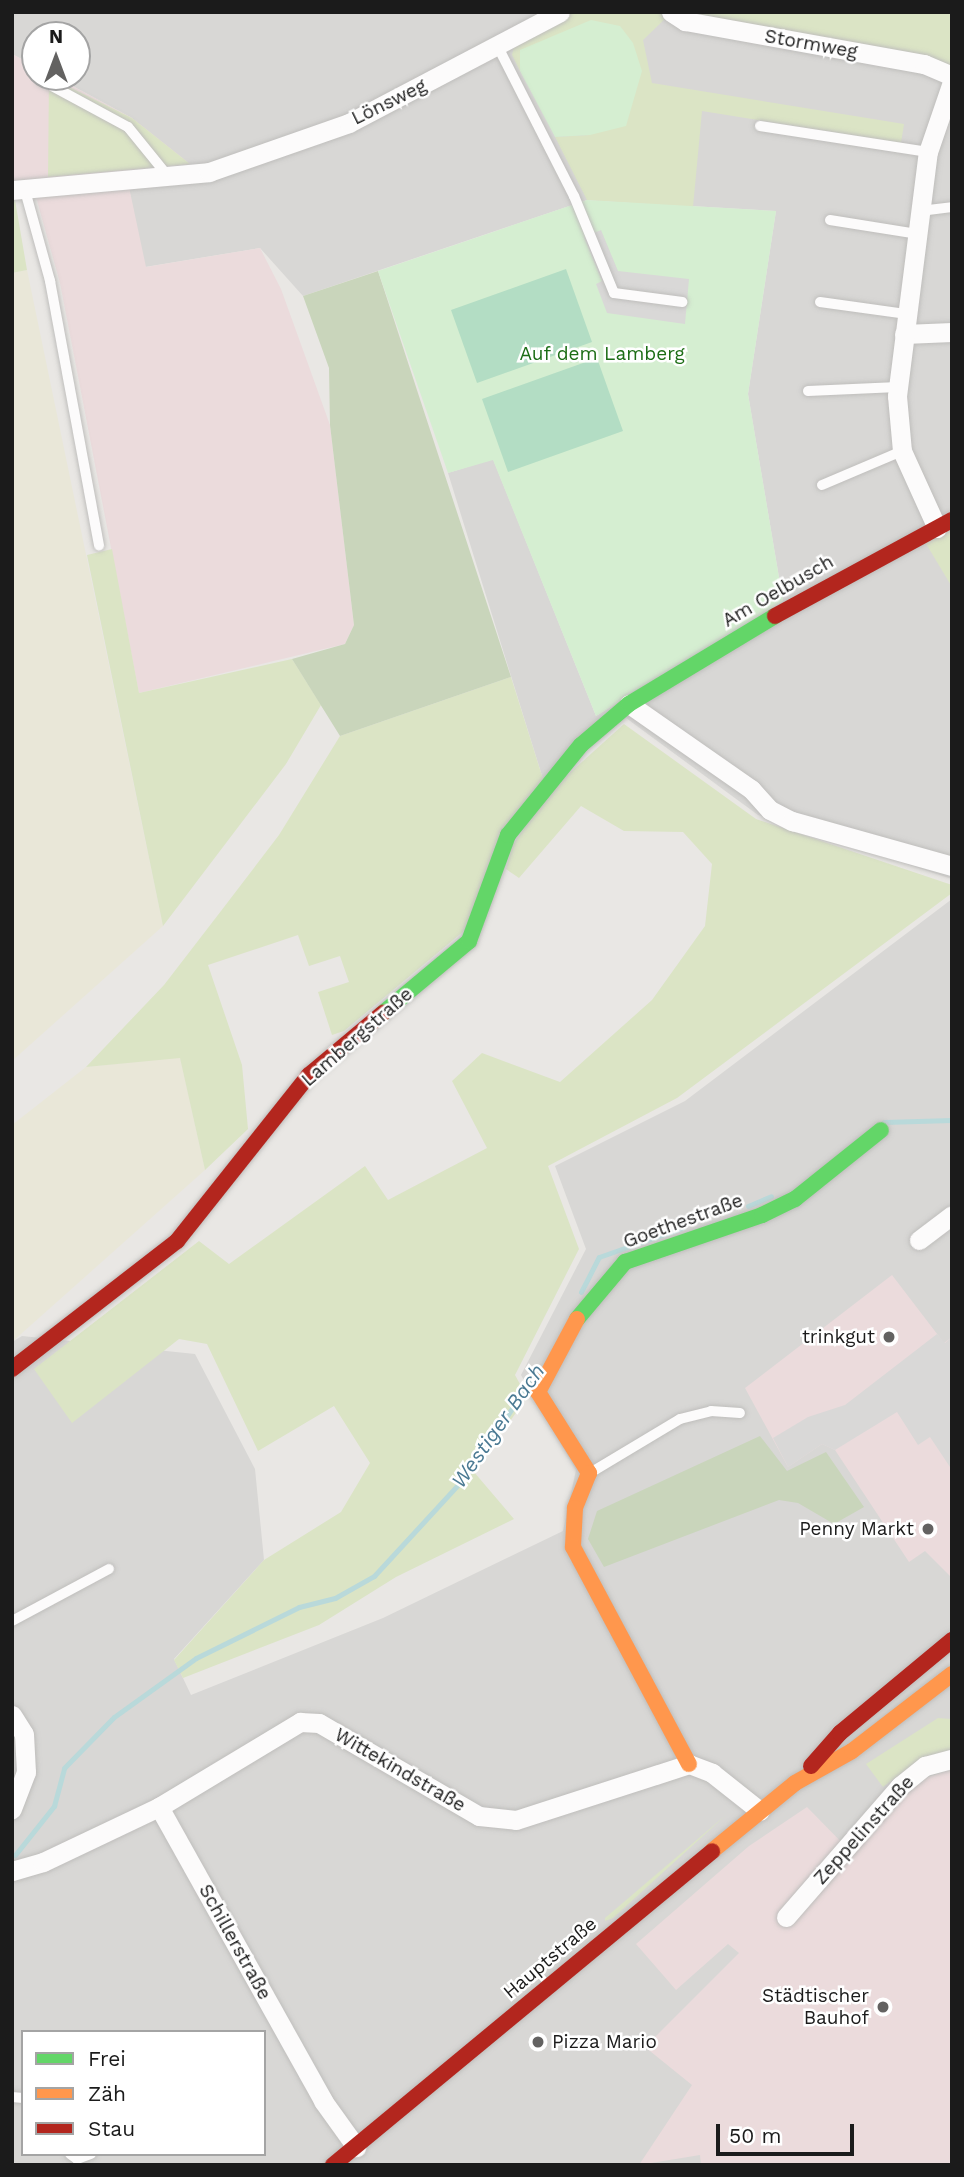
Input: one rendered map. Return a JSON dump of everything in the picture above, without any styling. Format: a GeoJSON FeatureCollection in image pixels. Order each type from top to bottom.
{"type":"FeatureCollection","features":[{"type":"Feature","properties":{"kind":"street","name":"Lönsweg"},"geometry":{"type":"LineString","coordinates":[[18,189],[209,172],[349,123],[498,47],[560,12]]}},
{"type":"Feature","properties":{"kind":"street","name":"Stormweg"},"geometry":{"type":"LineString","coordinates":[[671,12],[685,21],[924,64],[952,76]]}},
{"type":"Feature","properties":{"kind":"street"},"geometry":{"type":"LineString","coordinates":[[944,524],[902,451],[898,387],[928,152],[952,82]]}},
{"type":"Feature","properties":{"kind":"street"},"geometry":{"type":"LineString","coordinates":[[904,334],[952,332]]}},
{"type":"Feature","properties":{"kind":"street","name":"Am Oelbusch"},"geometry":{"type":"LineString","coordinates":[[629,704],[810,594],[944,524]]}},
{"type":"Feature","properties":{"kind":"street"},"geometry":{"type":"LineString","coordinates":[[629,704],[751,789],[770,810],[792,821],[952,866]]}},
{"type":"Feature","properties":{"kind":"street","name":"Lambergstraße"},"geometry":{"type":"LineString","coordinates":[[12,1369],[177,1241],[309,1075],[469,941],[508,835],[581,745],[629,704]]}},
{"type":"Feature","properties":{"kind":"street","name":"Goethestraße"},"geometry":{"type":"LineString","coordinates":[[589,1473],[538,1392],[581,1311],[625,1262],[762,1216],[795,1199],[881,1130]]}},
{"type":"Feature","properties":{"kind":"street"},"geometry":{"type":"LineString","coordinates":[[919,1240],[952,1215]]}},
{"type":"Feature","properties":{"kind":"street"},"geometry":{"type":"LineString","coordinates":[[589,1473],[575,1508],[573,1547],[689,1764],[712,1773],[760,1811]]}},
{"type":"Feature","properties":{"kind":"street","name":"Hauptstraße"},"geometry":{"type":"LineString","coordinates":[[795,1783],[840,1733],[952,1640]]}},
{"type":"Feature","properties":{"kind":"street"},"geometry":{"type":"LineString","coordinates":[[933,1654],[952,1657]]}},
{"type":"Feature","properties":{"kind":"street"},"geometry":{"type":"LineString","coordinates":[[933,1654],[946,1679],[952,1700]]}},
{"type":"Feature","properties":{"kind":"street","name":"Hauptstraße"},"geometry":{"type":"LineString","coordinates":[[333,2165],[795,1783],[852,1751],[946,1679]]}},
{"type":"Feature","properties":{"kind":"street"},"geometry":{"type":"LineString","coordinates":[[12,1715],[24,1734],[26,1772],[12,1809]]}},
{"type":"Feature","properties":{"kind":"street","name":"Wittekindstraße"},"geometry":{"type":"LineString","coordinates":[[12,1871],[43,1862],[159,1807],[300,1722],[319,1723],[479,1816],[516,1820],[689,1764]]}},
{"type":"Feature","properties":{"kind":"street","name":"Zeppelinstraße"},"geometry":{"type":"LineString","coordinates":[[786,1917],[900,1786],[925,1766],[952,1759]]}},
{"type":"Feature","properties":{"kind":"street","name":"Schillerstraße"},"geometry":{"type":"LineString","coordinates":[[159,1807],[323,2101],[356,2147]]}},
{"type":"Feature","properties":{"kind":"lane"},"geometry":{"type":"LineString","coordinates":[[498,47],[574,196],[614,293],[682,302]]}},
{"type":"Feature","properties":{"kind":"lane"},"geometry":{"type":"LineString","coordinates":[[61,91],[128,127],[168,177]]}},
{"type":"Feature","properties":{"kind":"lane"},"geometry":{"type":"LineString","coordinates":[[760,126],[928,152]]}},
{"type":"Feature","properties":{"kind":"lane"},"geometry":{"type":"LineString","coordinates":[[18,189],[50,281],[99,547]]}},
{"type":"Feature","properties":{"kind":"lane"},"geometry":{"type":"LineString","coordinates":[[920,211],[952,208]]}},
{"type":"Feature","properties":{"kind":"lane"},"geometry":{"type":"LineString","coordinates":[[830,219],[917,234]]}},
{"type":"Feature","properties":{"kind":"lane"},"geometry":{"type":"LineString","coordinates":[[820,302],[907,314]]}},
{"type":"Feature","properties":{"kind":"lane"},"geometry":{"type":"LineString","coordinates":[[808,391],[898,387]]}},
{"type":"Feature","properties":{"kind":"lane"},"geometry":{"type":"LineString","coordinates":[[822,485],[902,451]]}},
{"type":"Feature","properties":{"kind":"lane"},"geometry":{"type":"LineString","coordinates":[[589,1473],[680,1419],[711,1411],[740,1413]]}},
{"type":"Feature","properties":{"kind":"lane"},"geometry":{"type":"LineString","coordinates":[[12,1621],[109,1569]]}},
{"type":"Feature","properties":{"kind":"shaded area"},"geometry":{"type":"Polygon","coordinates":[[[12,12],[952,12],[952,879],[758,815],[626,718],[543,779],[448,473],[493,459],[596,716],[783,601],[748,394],[776,211],[587,200],[303,296],[260,248],[145,267],[125,170],[132,118],[82,91],[91,91],[91,21],[21,21],[21,59],[12,54],[12,12]]]}},
{"type":"Feature","properties":{"kind":"shaded area"},"geometry":{"type":"Polygon","coordinates":[[[12,54],[21,59],[21,91],[82,91],[132,118],[190,164],[12,182],[12,54]]]}},
{"type":"Feature","properties":{"kind":"shaded area"},"geometry":{"type":"Polygon","coordinates":[[[129,187],[146,267],[260,248],[281,289],[330,425],[354,625],[345,644],[139,693],[60,283],[36,197],[129,187]]]}},
{"type":"Feature","properties":{"kind":"shaded area"},"geometry":{"type":"Polygon","coordinates":[[[601,230],[618,271],[689,279],[685,324],[607,313],[596,284],[602,281],[584,237],[601,230]]]}},
{"type":"Feature","properties":{"kind":"shaded area"},"geometry":{"type":"Polygon","coordinates":[[[27,270],[163,926],[12,1061],[12,273],[27,270]]]}},
{"type":"Feature","properties":{"kind":"shaded area"},"geometry":{"type":"Polygon","coordinates":[[[952,899],[952,2165],[12,2165],[12,1342],[22,1336],[195,1354],[255,1469],[264,1560],[174,1659],[191,1695],[383,1618],[563,1531],[576,1470],[521,1375],[586,1249],[555,1166],[685,1101],[952,899]]]}},
{"type":"Feature","properties":{"kind":"shaded area"},"geometry":{"type":"Polygon","coordinates":[[[180,1057],[205,1170],[12,1342],[12,1125],[86,1067],[180,1057]]]}},
{"type":"Feature","properties":{"kind":"shaded area"},"geometry":{"type":"Polygon","coordinates":[[[892,1275],[944,1343],[952,1337],[952,1578],[925,1551],[909,1562],[835,1450],[822,1444],[788,1467],[745,1388],[892,1275]]]}},
{"type":"Feature","properties":{"kind":"shaded area"},"geometry":{"type":"Polygon","coordinates":[[[937,1334],[945,1343],[952,1337],[952,1470],[930,1437],[918,1445],[897,1412],[835,1450],[822,1444],[788,1467],[773,1438],[808,1417],[845,1405],[937,1334]]]}},
{"type":"Feature","properties":{"kind":"shaded area"},"geometry":{"type":"Polygon","coordinates":[[[952,1769],[952,2165],[701,2165],[700,2155],[639,2165],[692,2085],[645,2047],[739,1953],[728,1944],[676,1990],[636,1944],[749,1846],[807,1807],[850,1851],[913,1782],[952,1769]]]}},
{"type":"Feature","properties":{"kind":"green space"},"geometry":{"type":"Polygon","coordinates":[[[569,12],[666,12],[668,16],[643,40],[652,83],[904,124],[901,143],[702,111],[693,207],[587,200],[555,137],[590,135],[520,50],[520,71],[512,55],[515,42],[569,12]]]}},
{"type":"Feature","properties":{"kind":"green space"},"geometry":{"type":"Polygon","coordinates":[[[680,12],[952,12],[952,70],[680,12]]]}},
{"type":"Feature","properties":{"kind":"green space"},"geometry":{"type":"Polygon","coordinates":[[[591,20],[620,26],[633,43],[642,71],[626,126],[590,135],[555,137],[520,71],[520,50],[591,20]]]}},
{"type":"Feature","properties":{"kind":"green space"},"geometry":{"type":"Polygon","coordinates":[[[49,91],[77,91],[132,118],[190,164],[48,177],[49,91]]]}},
{"type":"Feature","properties":{"kind":"green space"},"geometry":{"type":"Polygon","coordinates":[[[15,200],[27,270],[12,273],[12,201],[15,200]]]}},
{"type":"Feature","properties":{"kind":"green space","name":"Auf dem Lamberg"},"geometry":{"type":"Polygon","coordinates":[[[587,200],[776,211],[748,394],[783,601],[596,716],[493,460],[448,473],[378,271],[587,200]]]}},
{"type":"Feature","properties":{"kind":"green space"},"geometry":{"type":"Polygon","coordinates":[[[566,269],[592,342],[477,383],[451,310],[566,269]]]}},
{"type":"Feature","properties":{"kind":"green space"},"geometry":{"type":"Polygon","coordinates":[[[378,271],[511,677],[340,736],[292,659],[345,644],[354,625],[330,425],[329,368],[303,296],[378,271]]]}},
{"type":"Feature","properties":{"kind":"green space"},"geometry":{"type":"Polygon","coordinates":[[[597,358],[623,431],[508,472],[482,399],[597,358]]]}},
{"type":"Feature","properties":{"kind":"green space"},"geometry":{"type":"Polygon","coordinates":[[[952,527],[952,587],[925,542],[952,527]]]}},
{"type":"Feature","properties":{"kind":"green space"},"geometry":{"type":"Polygon","coordinates":[[[112,549],[139,693],[292,659],[321,705],[286,764],[163,926],[87,555],[112,549]]]}},
{"type":"Feature","properties":{"kind":"green space"},"geometry":{"type":"Polygon","coordinates":[[[511,677],[543,779],[465,930],[344,1031],[332,1035],[318,992],[349,982],[340,956],[309,966],[298,935],[208,965],[242,1065],[248,1129],[205,1170],[180,1058],[86,1067],[164,985],[221,911],[279,835],[340,736],[511,677]]]}},
{"type":"Feature","properties":{"kind":"green space"},"geometry":{"type":"Polygon","coordinates":[[[624,724],[756,819],[952,885],[952,893],[677,1098],[548,1166],[579,1249],[515,1375],[527,1397],[474,1472],[514,1519],[396,1577],[319,1625],[183,1678],[174,1660],[264,1560],[341,1512],[370,1463],[334,1406],[258,1451],[207,1344],[179,1339],[72,1423],[34,1369],[199,1241],[229,1264],[365,1166],[388,1200],[487,1148],[452,1081],[482,1053],[560,1082],[652,1000],[705,926],[712,864],[683,832],[624,831],[581,806],[519,878],[506,869],[512,846],[552,789],[624,724]]]}},
{"type":"Feature","properties":{"kind":"green space"},"geometry":{"type":"Polygon","coordinates":[[[760,1436],[787,1471],[826,1452],[864,1507],[834,1524],[798,1503],[779,1500],[604,1567],[588,1539],[597,1511],[760,1436]]]}},
{"type":"Feature","properties":{"kind":"green space"},"geometry":{"type":"Polygon","coordinates":[[[938,1718],[952,1719],[952,1754],[915,1763],[883,1787],[866,1764],[938,1718]]]}},
{"type":"Feature","properties":{"kind":"green space"},"geometry":{"type":"Polygon","coordinates":[[[726,1815],[613,1918],[605,1921],[605,1918],[726,1815]]]}},
{"type":"Feature","properties":{"kind":"waterway","name":"Westiger Bach"},"geometry":{"type":"LineString","coordinates":[[884,1122],[952,1120]]}},
{"type":"Feature","properties":{"kind":"waterway","name":"Westiger Bach"},"geometry":{"type":"LineString","coordinates":[[748,1206],[771,1196]]}},
{"type":"Feature","properties":{"kind":"waterway","name":"Westiger Bach"},"geometry":{"type":"LineString","coordinates":[[581,1292],[599,1257],[682,1228]]}},
{"type":"Feature","properties":{"kind":"waterway","name":"Westiger Bach"},"geometry":{"type":"LineString","coordinates":[[15,1855],[54,1806],[64,1768],[114,1717],[196,1658],[299,1607],[335,1598],[374,1576],[466,1476],[530,1382]]}},
{"type":"Feature","properties":{"kind":"traffic: fast"},"geometry":{"type":"LineString","coordinates":[[383,1013],[469,941],[508,835],[581,745],[629,704],[775,616]]}},
{"type":"Feature","properties":{"kind":"traffic: fast"},"geometry":{"type":"LineString","coordinates":[[577,1319],[625,1262],[762,1215],[795,1199],[881,1130]]}},
{"type":"Feature","properties":{"kind":"traffic: slow"},"geometry":{"type":"LineString","coordinates":[[577,1319],[538,1392],[589,1473],[575,1508],[573,1547],[689,1764]]}},
{"type":"Feature","properties":{"kind":"traffic: slow"},"geometry":{"type":"LineString","coordinates":[[712,1851],[795,1783],[852,1751],[952,1674]]}},
{"type":"Feature","properties":{"kind":"traffic: jam"},"geometry":{"type":"LineString","coordinates":[[775,616],[952,520]]}},
{"type":"Feature","properties":{"kind":"traffic: jam"},"geometry":{"type":"LineString","coordinates":[[12,1369],[177,1241],[309,1075],[383,1013]]}},
{"type":"Feature","properties":{"kind":"traffic: jam"},"geometry":{"type":"LineString","coordinates":[[811,1766],[840,1733],[952,1640]]}},
{"type":"Feature","properties":{"kind":"traffic: jam"},"geometry":{"type":"LineString","coordinates":[[333,2165],[712,1851]]}},
{"type":"Feature","properties":{"kind":"place","name":"trinkgut"},"geometry":{"type":"Point","coordinates":[889,1337]}},
{"type":"Feature","properties":{"kind":"place","name":"Penny Markt"},"geometry":{"type":"Point","coordinates":[928,1529]}},
{"type":"Feature","properties":{"kind":"place","name":"Städtischer Bauhof"},"geometry":{"type":"Point","coordinates":[883,2007]}},
{"type":"Feature","properties":{"kind":"place","name":"Pizza Mario"},"geometry":{"type":"Point","coordinates":[538,2042]}}]}
